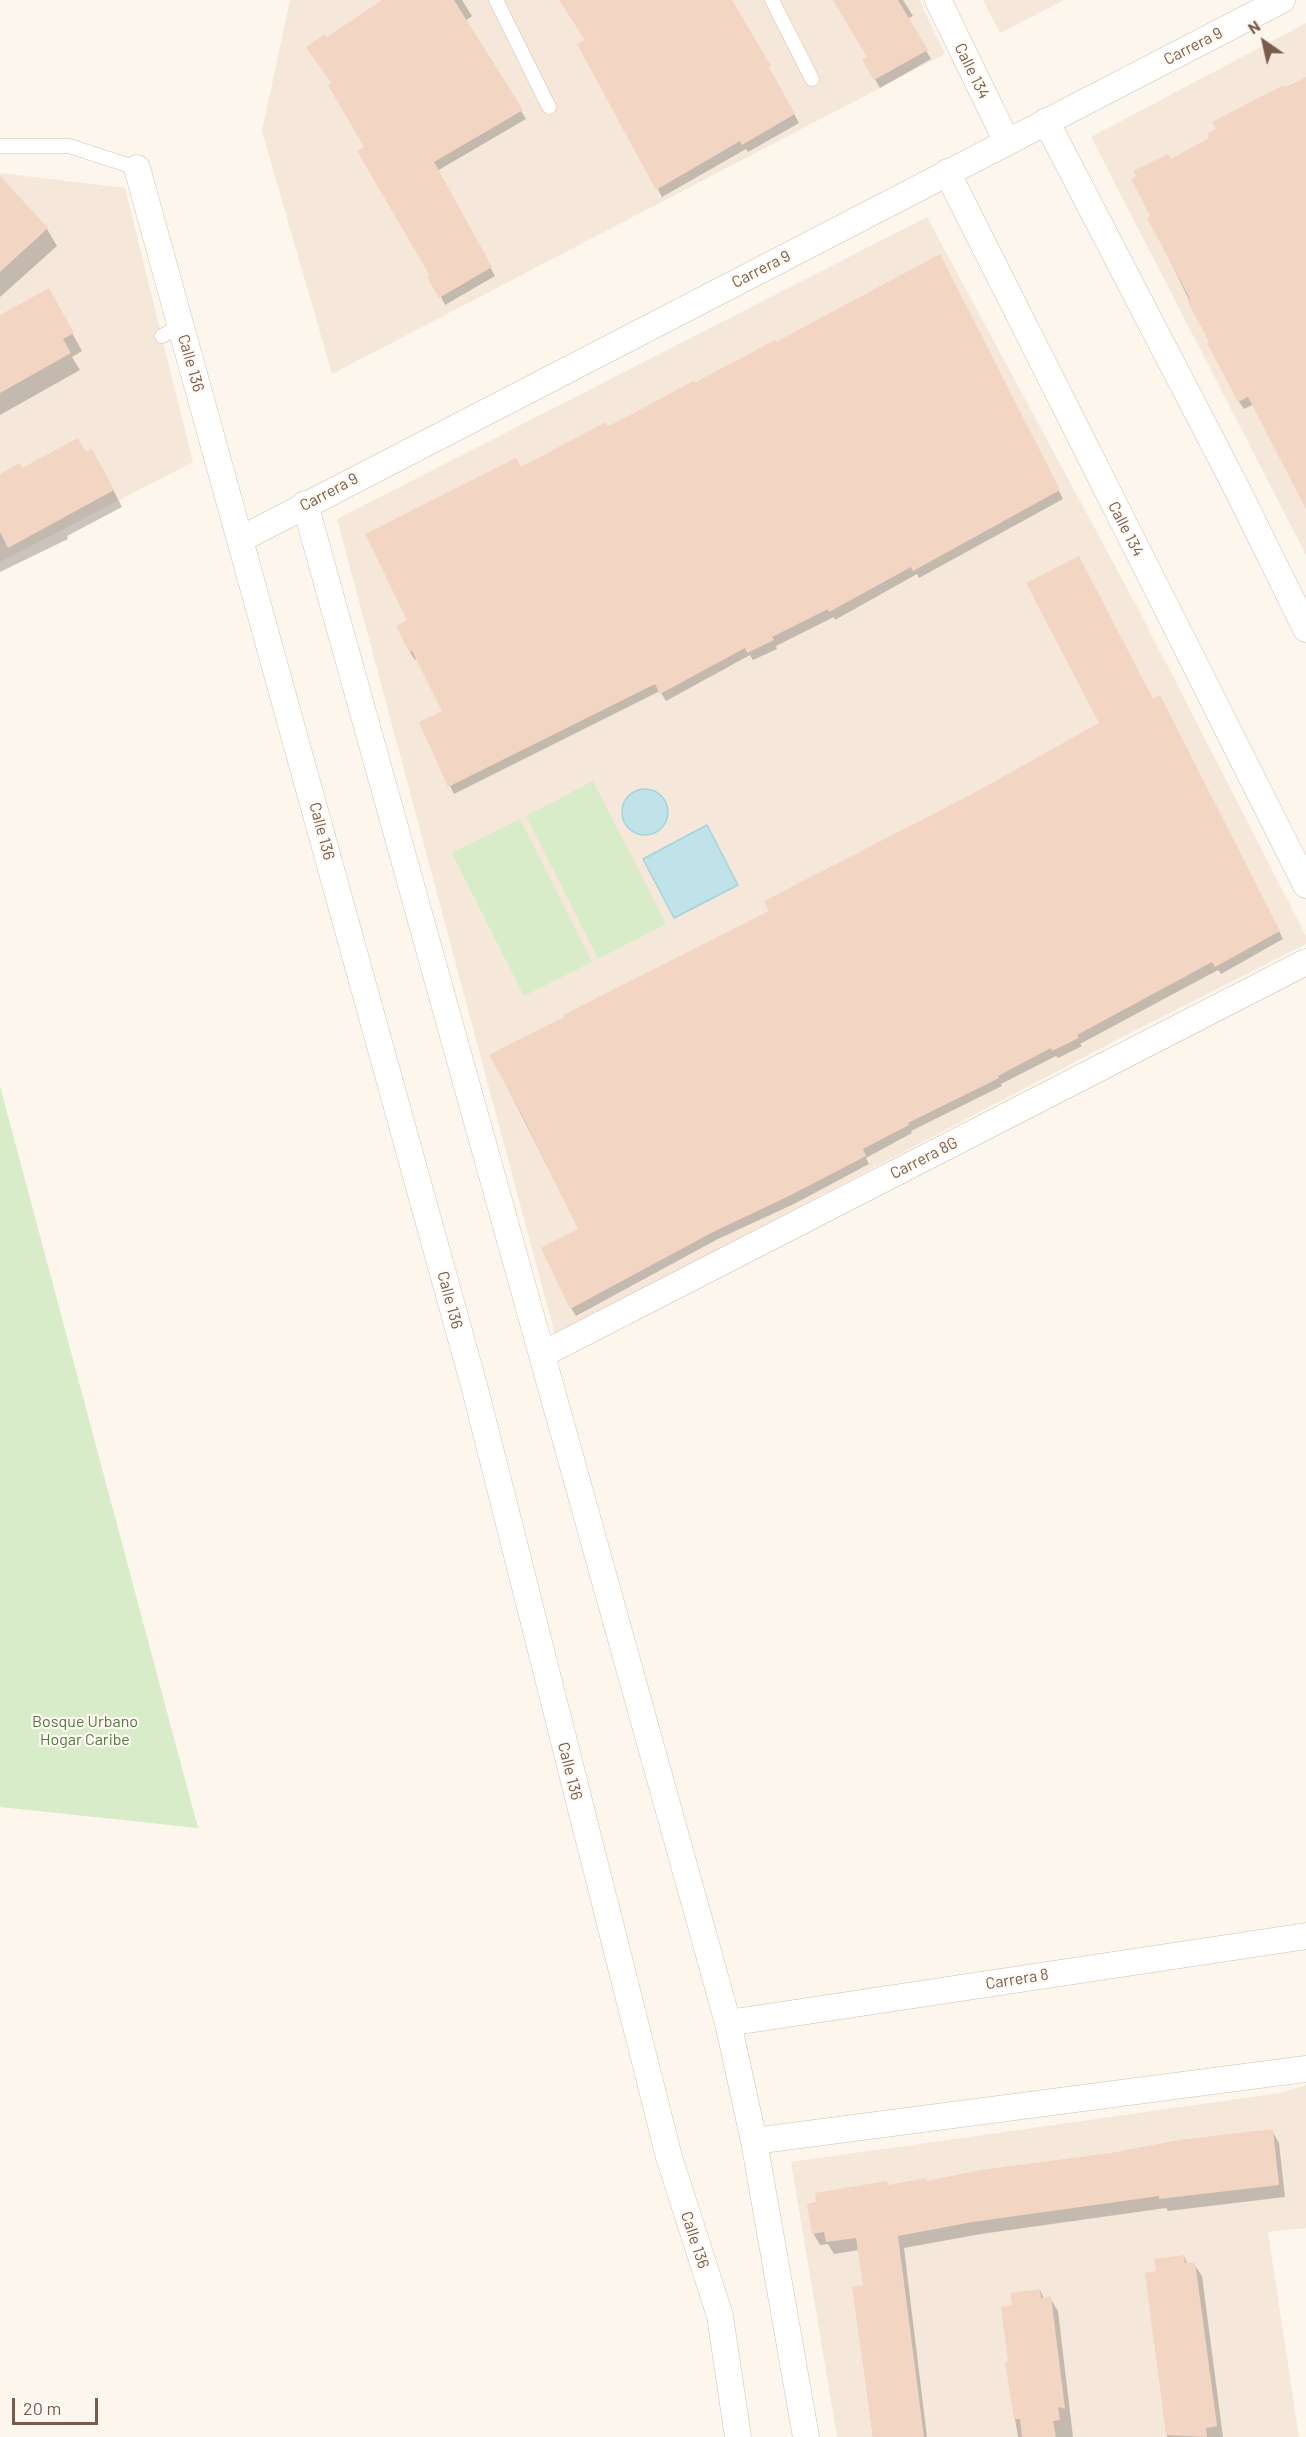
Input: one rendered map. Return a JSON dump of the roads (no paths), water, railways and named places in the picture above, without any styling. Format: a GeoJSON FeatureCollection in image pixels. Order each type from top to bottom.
{"type":"FeatureCollection","features":[{"type":"Feature","properties":{"kind":"street","name":"Calle 134"},"geometry":{"type":"LineString","coordinates":[[938,0],[1007,142]]}},
{"type":"Feature","properties":{"kind":"street","name":"Carrera 9"},"geometry":{"type":"LineString","coordinates":[[241,539],[1282,0]]}},
{"type":"Feature","properties":{"kind":"street"},"geometry":{"type":"LineString","coordinates":[[1046,121],[1238,489],[1306,629]]}},
{"type":"Feature","properties":{"kind":"street","name":"Calle 136"},"geometry":{"type":"LineString","coordinates":[[137,168],[171,331],[241,539],[475,1389],[669,2157],[720,2316],[738,2437]]}},
{"type":"Feature","properties":{"kind":"street","name":"Calle 134"},"geometry":{"type":"LineString","coordinates":[[947,172],[1306,885]]}},
{"type":"Feature","properties":{"kind":"street"},"geometry":{"type":"LineString","coordinates":[[305,504],[728,2023],[754,2141],[806,2437]]}},
{"type":"Feature","properties":{"kind":"street","name":"Carrera 8G"},"geometry":{"type":"LineString","coordinates":[[543,1354],[1306,962]]}},
{"type":"Feature","properties":{"kind":"street","name":"Carrera 8"},"geometry":{"type":"LineString","coordinates":[[728,2023],[1306,1936]]}},
{"type":"Feature","properties":{"kind":"street"},"geometry":{"type":"LineString","coordinates":[[754,2141],[1306,2069]]}},
{"type":"Feature","properties":{"kind":"lane"},"geometry":{"type":"LineString","coordinates":[[496,0],[549,107]]}},
{"type":"Feature","properties":{"kind":"lane"},"geometry":{"type":"LineString","coordinates":[[772,0],[812,79]]}},
{"type":"Feature","properties":{"kind":"lane"},"geometry":{"type":"LineString","coordinates":[[0,146],[69,146],[137,168]]}},
{"type":"Feature","properties":{"kind":"water"},"geometry":{"type":"Polygon","coordinates":[[[650,789],[662,795],[667,803],[667,821],[662,829],[654,834],[640,835],[632,832],[625,825],[622,807],[625,799],[632,792],[650,789]]]}},
{"type":"Feature","properties":{"kind":"water"},"geometry":{"type":"Polygon","coordinates":[[[707,825],[738,885],[674,918],[643,859],[707,825]]]}},
{"type":"Feature","properties":{"kind":"park label","name":"Bosque Urbano Hogar Caribe"},"geometry":{"type":"Point","coordinates":[85,1731]}}]}
